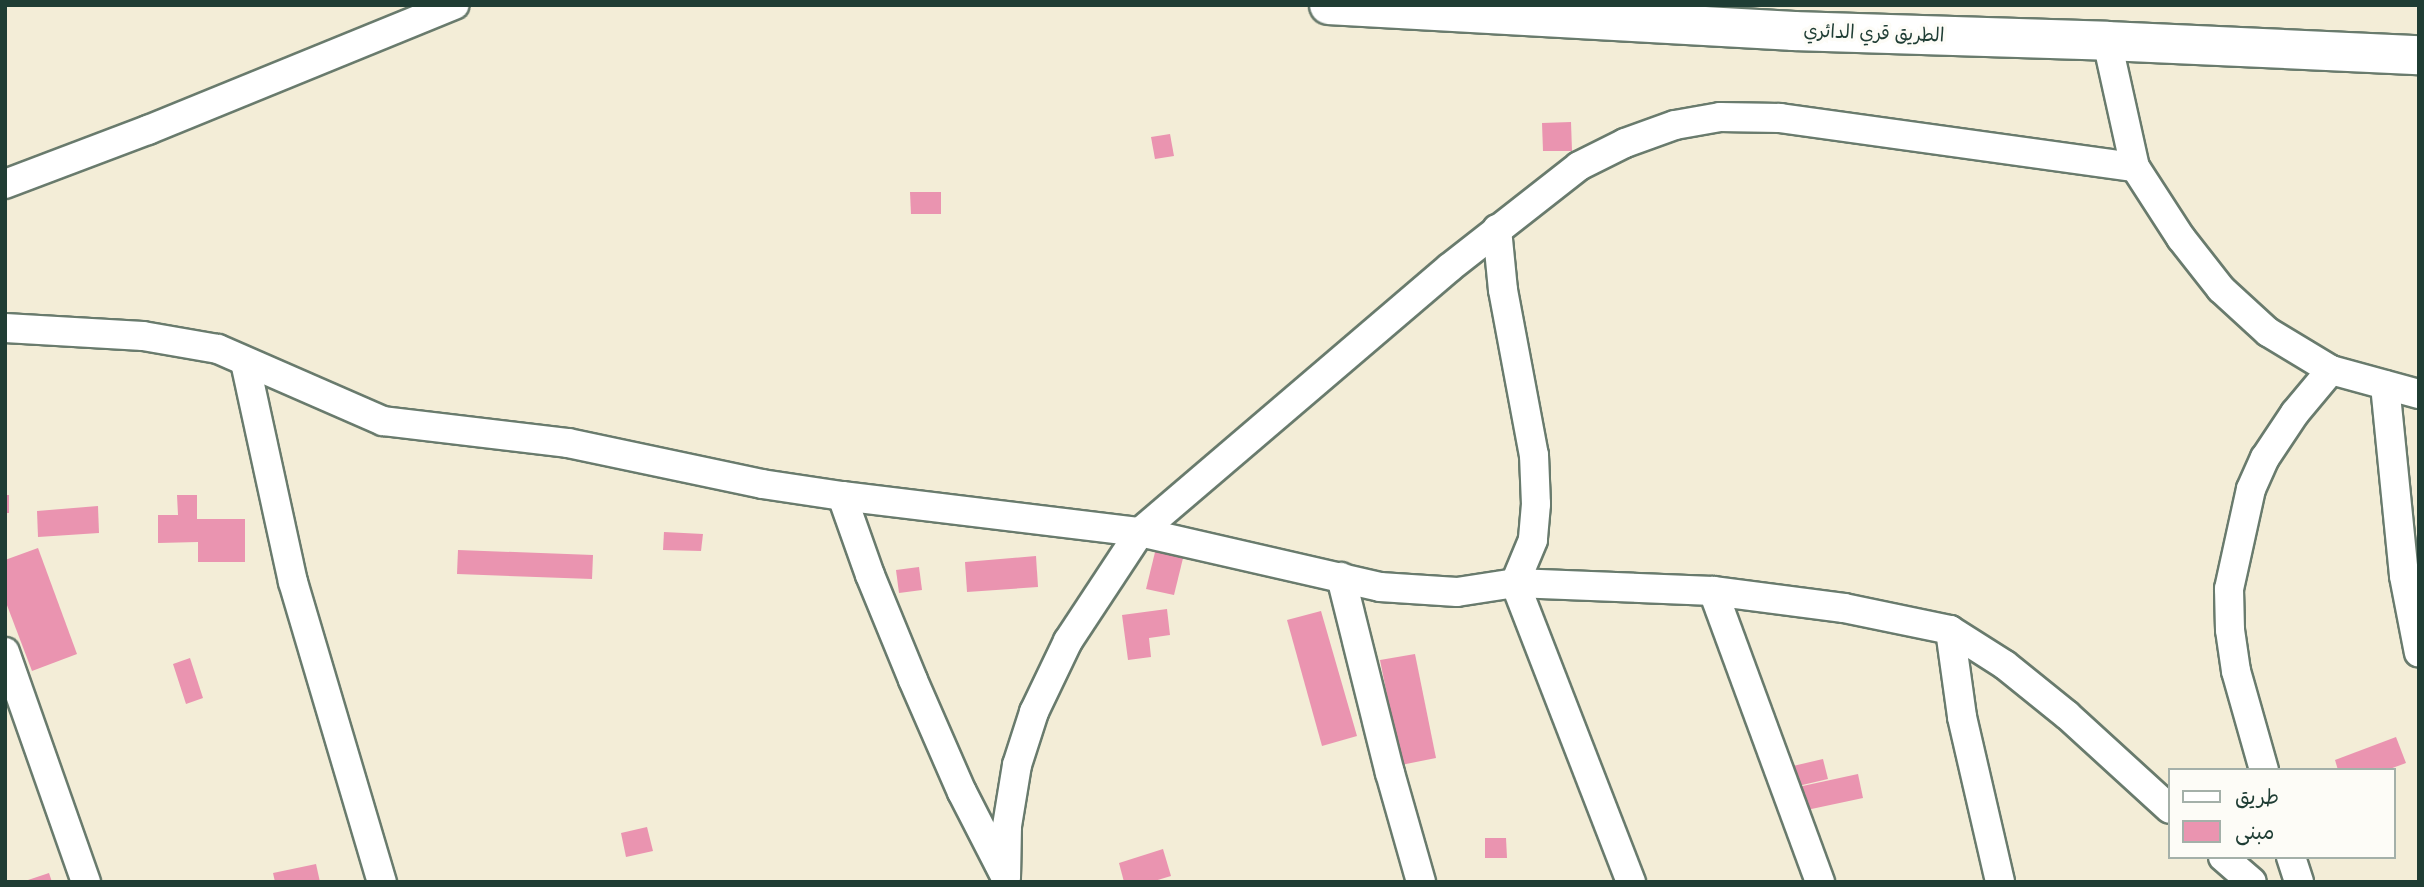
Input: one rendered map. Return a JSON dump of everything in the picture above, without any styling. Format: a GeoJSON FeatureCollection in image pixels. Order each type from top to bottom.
{"type":"FeatureCollection","features":[{"type":"Feature","properties":{"kind":"highway","name":"الطريق قري الدائري"},"geometry":{"type":"LineString","coordinates":[[1329,5],[1793,31],[2419,55]]}},
{"type":"Feature","properties":{"kind":"street"},"geometry":{"type":"LineString","coordinates":[[5,184],[148,130],[454,5]]}},
{"type":"Feature","properties":{"kind":"street"},"geometry":{"type":"LineString","coordinates":[[2107,41],[2135,167],[2182,238],[2221,289],[2268,332],[2332,370],[2419,394]]}},
{"type":"Feature","properties":{"kind":"street"},"geometry":{"type":"LineString","coordinates":[[1006,880],[1007,826],[1017,765],[1034,712],[1068,641],[1140,532],[1497,229],[1579,166],[1675,125],[1720,117],[1780,118],[2135,167]]}},
{"type":"Feature","properties":{"kind":"street"},"geometry":{"type":"LineString","coordinates":[[1497,229],[1505,303],[1534,455],[1536,504],[1533,540],[1515,583],[1631,882]]}},
{"type":"Feature","properties":{"kind":"street"},"geometry":{"type":"LineString","coordinates":[[5,328],[143,336],[218,349],[383,421],[568,443],[762,484],[842,496],[1140,532],[1380,587],[1457,592],[1515,583],[1713,592],[1844,608],[1950,629],[2005,665],[2067,715],[2168,807]]}},
{"type":"Feature","properties":{"kind":"street"},"geometry":{"type":"LineString","coordinates":[[245,362],[293,582],[382,882]]}},
{"type":"Feature","properties":{"kind":"street"},"geometry":{"type":"LineString","coordinates":[[2262,768],[2236,671],[2230,630],[2229,589],[2239,534],[2251,489],[2260,468],[2295,413],[2332,370]]}},
{"type":"Feature","properties":{"kind":"street"},"geometry":{"type":"LineString","coordinates":[[2385,385],[2404,576],[2419,653]]}},
{"type":"Feature","properties":{"kind":"street"},"geometry":{"type":"LineString","coordinates":[[842,496],[870,575],[913,680],[962,792],[1006,880]]}},
{"type":"Feature","properties":{"kind":"street"},"geometry":{"type":"LineString","coordinates":[[1341,577],[1421,882]]}},
{"type":"Feature","properties":{"kind":"street"},"geometry":{"type":"LineString","coordinates":[[1713,592],[1820,882]]}},
{"type":"Feature","properties":{"kind":"street"},"geometry":{"type":"LineString","coordinates":[[1950,629],[1962,717],[2000,882]]}},
{"type":"Feature","properties":{"kind":"street"},"geometry":{"type":"LineString","coordinates":[[5,652],[86,882]]}},
{"type":"Feature","properties":{"kind":"street"},"geometry":{"type":"LineString","coordinates":[[2225,859],[2252,882]]}},
{"type":"Feature","properties":{"kind":"street"},"geometry":{"type":"LineString","coordinates":[[2292,859],[2299,882]]}},
{"type":"Feature","properties":{"kind":"building"},"geometry":{"type":"Polygon","coordinates":[[[1571,122],[1572,151],[1543,151],[1542,123],[1571,122]]]}},
{"type":"Feature","properties":{"kind":"building"},"geometry":{"type":"Polygon","coordinates":[[[1170,134],[1174,156],[1155,159],[1151,137],[1170,134]]]}},
{"type":"Feature","properties":{"kind":"building"},"geometry":{"type":"Polygon","coordinates":[[[910,192],[941,192],[941,214],[911,214],[910,192]]]}},
{"type":"Feature","properties":{"kind":"building"},"geometry":{"type":"Polygon","coordinates":[[[5,495],[9,495],[9,513],[5,513],[5,495]]]}},
{"type":"Feature","properties":{"kind":"building"},"geometry":{"type":"Polygon","coordinates":[[[177,495],[197,495],[197,519],[245,519],[245,562],[198,562],[198,542],[158,543],[158,515],[178,515],[177,495]]]}},
{"type":"Feature","properties":{"kind":"building"},"geometry":{"type":"Polygon","coordinates":[[[98,506],[99,533],[38,537],[37,511],[98,506]]]}},
{"type":"Feature","properties":{"kind":"building"},"geometry":{"type":"Polygon","coordinates":[[[664,532],[703,534],[701,551],[663,550],[664,532]]]}},
{"type":"Feature","properties":{"kind":"building"},"geometry":{"type":"Polygon","coordinates":[[[1157,544],[1185,550],[1174,595],[1146,589],[1157,544]]]}},
{"type":"Feature","properties":{"kind":"building"},"geometry":{"type":"Polygon","coordinates":[[[38,548],[77,654],[32,671],[5,600],[5,560],[38,548]]]}},
{"type":"Feature","properties":{"kind":"building"},"geometry":{"type":"Polygon","coordinates":[[[458,550],[593,555],[592,579],[457,574],[458,550]]]}},
{"type":"Feature","properties":{"kind":"building"},"geometry":{"type":"Polygon","coordinates":[[[1036,556],[1038,587],[967,592],[965,562],[1036,556]]]}},
{"type":"Feature","properties":{"kind":"building"},"geometry":{"type":"Polygon","coordinates":[[[919,567],[922,590],[899,593],[896,570],[919,567]]]}},
{"type":"Feature","properties":{"kind":"building"},"geometry":{"type":"Polygon","coordinates":[[[1167,609],[1170,635],[1149,638],[1151,657],[1128,660],[1122,615],[1167,609]]]}},
{"type":"Feature","properties":{"kind":"building"},"geometry":{"type":"Polygon","coordinates":[[[1321,611],[1357,736],[1322,746],[1287,620],[1321,611]]]}},
{"type":"Feature","properties":{"kind":"building"},"geometry":{"type":"Polygon","coordinates":[[[1415,654],[1436,758],[1401,765],[1380,660],[1415,654]]]}},
{"type":"Feature","properties":{"kind":"building"},"geometry":{"type":"Polygon","coordinates":[[[190,658],[203,698],[186,704],[173,664],[190,658]]]}},
{"type":"Feature","properties":{"kind":"building"},"geometry":{"type":"Polygon","coordinates":[[[2396,737],[2406,763],[2392,768],[2337,768],[2335,760],[2396,737]]]}},
{"type":"Feature","properties":{"kind":"building"},"geometry":{"type":"Polygon","coordinates":[[[1823,759],[1828,779],[1798,786],[1793,766],[1823,759]]]}},
{"type":"Feature","properties":{"kind":"building"},"geometry":{"type":"Polygon","coordinates":[[[1858,774],[1863,798],[1802,811],[1798,787],[1858,774]]]}},
{"type":"Feature","properties":{"kind":"building"},"geometry":{"type":"Polygon","coordinates":[[[647,827],[653,851],[626,857],[621,833],[647,827]]]}},
{"type":"Feature","properties":{"kind":"building"},"geometry":{"type":"Polygon","coordinates":[[[1485,838],[1506,838],[1507,858],[1485,858],[1485,838]]]}},
{"type":"Feature","properties":{"kind":"building"},"geometry":{"type":"Polygon","coordinates":[[[1163,849],[1171,876],[1151,882],[1124,882],[1119,863],[1163,849]]]}},
{"type":"Feature","properties":{"kind":"building"},"geometry":{"type":"Polygon","coordinates":[[[316,864],[320,882],[275,882],[273,873],[316,864]]]}},
{"type":"Feature","properties":{"kind":"building"},"geometry":{"type":"Polygon","coordinates":[[[49,873],[52,882],[25,882],[25,881],[49,873]]]}}]}
